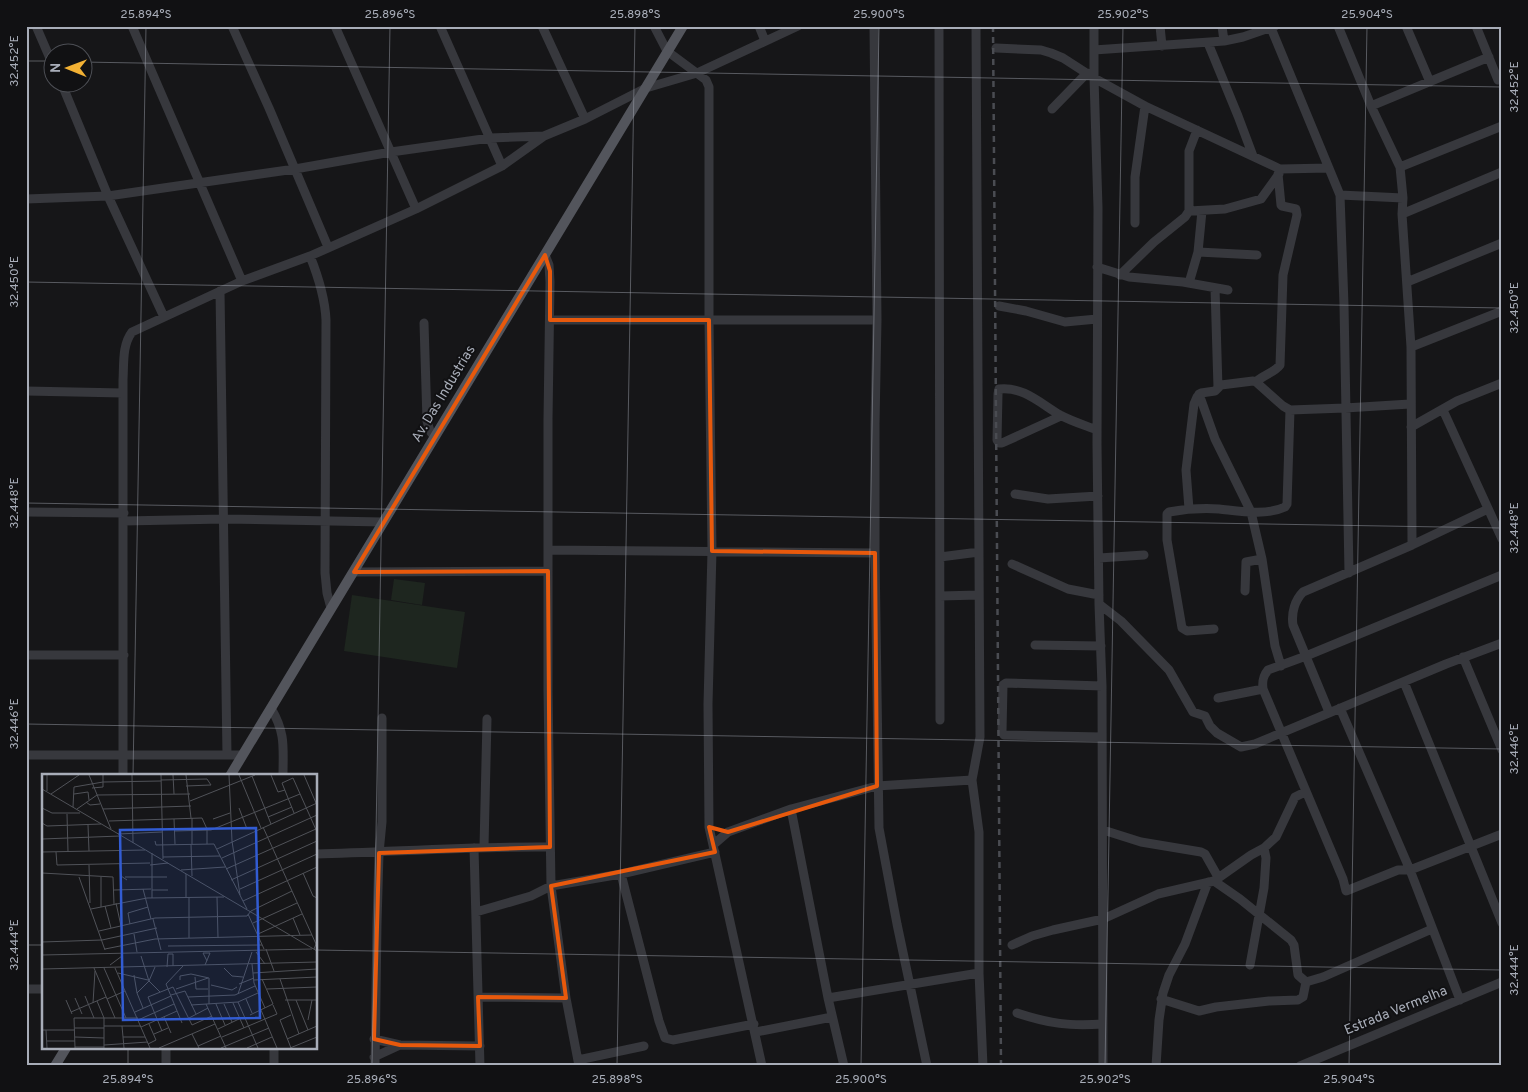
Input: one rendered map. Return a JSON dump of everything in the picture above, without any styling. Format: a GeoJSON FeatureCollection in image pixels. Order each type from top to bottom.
{"type":"FeatureCollection","features":[{"type":"Feature","properties":{"kind":"main road","name":"Av. Das Industrias"},"geometry":{"type":"LineString","coordinates":[[231,774],[683,26]]}},
{"type":"Feature","properties":{"kind":"main road"},"geometry":{"type":"LineString","coordinates":[[56,1064],[65,1050]]}},
{"type":"Feature","properties":{"kind":"street"},"geometry":{"type":"LineString","coordinates":[[36,26],[43,42]]}},
{"type":"Feature","properties":{"kind":"street"},"geometry":{"type":"LineString","coordinates":[[132,26],[242,282]]}},
{"type":"Feature","properties":{"kind":"street"},"geometry":{"type":"LineString","coordinates":[[232,26],[328,247]]}},
{"type":"Feature","properties":{"kind":"street"},"geometry":{"type":"LineString","coordinates":[[335,26],[416,209]]}},
{"type":"Feature","properties":{"kind":"street"},"geometry":{"type":"LineString","coordinates":[[440,26],[502,166]]}},
{"type":"Feature","properties":{"kind":"street"},"geometry":{"type":"LineString","coordinates":[[542,26],[585,119]]}},
{"type":"Feature","properties":{"kind":"street"},"geometry":{"type":"LineString","coordinates":[[654,26],[667,51],[706,80],[709,87],[709,320],[712,552],[708,704],[709,828],[762,1066]]}},
{"type":"Feature","properties":{"kind":"street"},"geometry":{"type":"LineString","coordinates":[[759,26],[765,41]]}},
{"type":"Feature","properties":{"kind":"street"},"geometry":{"type":"LineString","coordinates":[[123,774],[123,393],[127,339],[132,332],[220,291],[310,256],[416,209],[502,166],[544,136],[585,119],[646,88],[697,73],[798,26]]}},
{"type":"Feature","properties":{"kind":"street"},"geometry":{"type":"LineString","coordinates":[[874,26],[877,320],[875,553],[878,828],[926,1066]]}},
{"type":"Feature","properties":{"kind":"street"},"geometry":{"type":"LineString","coordinates":[[939,26],[940,720]]}},
{"type":"Feature","properties":{"kind":"street"},"geometry":{"type":"LineString","coordinates":[[976,26],[980,737],[972,780],[979,832],[979,973],[983,1066]]}},
{"type":"Feature","properties":{"kind":"street"},"geometry":{"type":"LineString","coordinates":[[1094,26],[1094,50],[1090,75],[1098,208],[1097,430],[1102,686],[1103,1066]]}},
{"type":"Feature","properties":{"kind":"street"},"geometry":{"type":"LineString","coordinates":[[1160,26],[1162,46]]}},
{"type":"Feature","properties":{"kind":"street"},"geometry":{"type":"LineString","coordinates":[[1222,26],[1224,41]]}},
{"type":"Feature","properties":{"kind":"street"},"geometry":{"type":"LineString","coordinates":[[1338,26],[1371,106],[1400,168],[1411,347],[1412,545]]}},
{"type":"Feature","properties":{"kind":"street"},"geometry":{"type":"LineString","coordinates":[[1406,26],[1430,82]]}},
{"type":"Feature","properties":{"kind":"street"},"geometry":{"type":"LineString","coordinates":[[1476,26],[1498,80]]}},
{"type":"Feature","properties":{"kind":"street"},"geometry":{"type":"LineString","coordinates":[[1094,50],[1224,41],[1273,27],[1340,195],[1344,298],[1349,573]]}},
{"type":"Feature","properties":{"kind":"street"},"geometry":{"type":"LineString","coordinates":[[1208,42],[1252,156]]}},
{"type":"Feature","properties":{"kind":"street"},"geometry":{"type":"LineString","coordinates":[[996,48],[1041,50],[1063,58],[1145,106],[1252,156],[1279,172],[1329,168]]}},
{"type":"Feature","properties":{"kind":"street"},"geometry":{"type":"LineString","coordinates":[[1371,106],[1489,57]]}},
{"type":"Feature","properties":{"kind":"street"},"geometry":{"type":"LineString","coordinates":[[1052,109],[1090,75]]}},
{"type":"Feature","properties":{"kind":"street"},"geometry":{"type":"LineString","coordinates":[[65,92],[108,196],[164,317]]}},
{"type":"Feature","properties":{"kind":"street"},"geometry":{"type":"LineString","coordinates":[[1135,223],[1136,178],[1145,106]]}},
{"type":"Feature","properties":{"kind":"street"},"geometry":{"type":"LineString","coordinates":[[1400,168],[1502,126]]}},
{"type":"Feature","properties":{"kind":"street"},"geometry":{"type":"LineString","coordinates":[[1120,275],[1154,242],[1185,217],[1189,211],[1189,151],[1196,130]]}},
{"type":"Feature","properties":{"kind":"street"},"geometry":{"type":"LineString","coordinates":[[26,199],[108,196],[490,138],[544,136]]}},
{"type":"Feature","properties":{"kind":"street"},"geometry":{"type":"LineString","coordinates":[[1199,394],[1215,391],[1220,385],[1256,382],[1262,376],[1277,368],[1280,361],[1283,275],[1296,209],[1282,206],[1279,172]]}},
{"type":"Feature","properties":{"kind":"street"},"geometry":{"type":"LineString","coordinates":[[1261,199],[1279,172]]}},
{"type":"Feature","properties":{"kind":"street"},"geometry":{"type":"LineString","coordinates":[[1402,214],[1502,172]]}},
{"type":"Feature","properties":{"kind":"street"},"geometry":{"type":"LineString","coordinates":[[1340,195],[1403,198]]}},
{"type":"Feature","properties":{"kind":"street"},"geometry":{"type":"LineString","coordinates":[[1189,211],[1225,209],[1261,199],[1280,198]]}},
{"type":"Feature","properties":{"kind":"street"},"geometry":{"type":"LineString","coordinates":[[1189,283],[1198,252],[1202,211]]}},
{"type":"Feature","properties":{"kind":"street"},"geometry":{"type":"LineString","coordinates":[[1407,282],[1502,243]]}},
{"type":"Feature","properties":{"kind":"street"},"geometry":{"type":"LineString","coordinates":[[1198,252],[1257,255]]}},
{"type":"Feature","properties":{"kind":"street"},"geometry":{"type":"LineString","coordinates":[[545,255],[550,271],[548,571],[551,886],[566,998],[578,1063],[644,1046]]}},
{"type":"Feature","properties":{"kind":"street"},"geometry":{"type":"LineString","coordinates":[[310,256],[317,274],[326,320],[326,581],[327,593],[332,608]]}},
{"type":"Feature","properties":{"kind":"street"},"geometry":{"type":"LineString","coordinates":[[1097,267],[1120,275],[1189,283],[1228,290]]}},
{"type":"Feature","properties":{"kind":"street"},"geometry":{"type":"LineString","coordinates":[[1215,288],[1218,388]]}},
{"type":"Feature","properties":{"kind":"street"},"geometry":{"type":"LineString","coordinates":[[220,291],[227,755]]}},
{"type":"Feature","properties":{"kind":"street"},"geometry":{"type":"LineString","coordinates":[[999,306],[1026,311],[1065,322],[1097,319]]}},
{"type":"Feature","properties":{"kind":"street"},"geometry":{"type":"LineString","coordinates":[[1411,347],[1502,311]]}},
{"type":"Feature","properties":{"kind":"street"},"geometry":{"type":"LineString","coordinates":[[550,320],[877,320]]}},
{"type":"Feature","properties":{"kind":"street"},"geometry":{"type":"LineString","coordinates":[[424,323],[427,421],[430,431],[435,437]]}},
{"type":"Feature","properties":{"kind":"street"},"geometry":{"type":"LineString","coordinates":[[1256,382],[1290,410],[1410,404]]}},
{"type":"Feature","properties":{"kind":"street"},"geometry":{"type":"LineString","coordinates":[[1411,427],[1457,401],[1502,383]]}},
{"type":"Feature","properties":{"kind":"street"},"geometry":{"type":"LineString","coordinates":[[1061,416],[1002,443],[997,440],[999,389],[1013,389],[1029,395],[1061,416],[1097,430]]}},
{"type":"Feature","properties":{"kind":"street"},"geometry":{"type":"LineString","coordinates":[[26,391],[123,393]]}},
{"type":"Feature","properties":{"kind":"street"},"geometry":{"type":"LineString","coordinates":[[1189,509],[1186,470],[1194,404],[1199,394]]}},
{"type":"Feature","properties":{"kind":"street"},"geometry":{"type":"LineString","coordinates":[[1199,394],[1216,439],[1251,512],[1262,559],[1275,646],[1281,666]]}},
{"type":"Feature","properties":{"kind":"street"},"geometry":{"type":"LineString","coordinates":[[1214,629],[1187,631],[1181,625],[1167,540],[1167,517],[1169,512],[1189,509],[1251,512],[1282,509],[1287,504],[1290,410]]}},
{"type":"Feature","properties":{"kind":"street"},"geometry":{"type":"LineString","coordinates":[[1443,410],[1502,539]]}},
{"type":"Feature","properties":{"kind":"street"},"geometry":{"type":"LineString","coordinates":[[1015,494],[1048,499],[1098,496]]}},
{"type":"Feature","properties":{"kind":"street"},"geometry":{"type":"LineString","coordinates":[[1329,712],[1292,623],[1298,597],[1303,592],[1412,545],[1488,509]]}},
{"type":"Feature","properties":{"kind":"street"},"geometry":{"type":"LineString","coordinates":[[26,512],[124,517],[383,522]]}},
{"type":"Feature","properties":{"kind":"street"},"geometry":{"type":"LineString","coordinates":[[548,550],[875,553]]}},
{"type":"Feature","properties":{"kind":"street"},"geometry":{"type":"LineString","coordinates":[[940,558],[979,552]]}},
{"type":"Feature","properties":{"kind":"street"},"geometry":{"type":"LineString","coordinates":[[1099,558],[1144,555]]}},
{"type":"Feature","properties":{"kind":"street"},"geometry":{"type":"LineString","coordinates":[[1245,591],[1246,562],[1262,559]]}},
{"type":"Feature","properties":{"kind":"street"},"geometry":{"type":"LineString","coordinates":[[1012,564],[1068,589],[1099,600],[1169,670],[1191,709],[1197,714],[1205,716],[1210,726],[1217,733],[1241,747],[1502,643]]}},
{"type":"Feature","properties":{"kind":"street"},"geometry":{"type":"LineString","coordinates":[[354,572],[548,571]]}},
{"type":"Feature","properties":{"kind":"street"},"geometry":{"type":"LineString","coordinates":[[1502,575],[1268,670],[1264,674],[1262,681],[1263,689],[1343,879],[1346,891],[1398,870],[1410,870],[1502,834]]}},
{"type":"Feature","properties":{"kind":"street"},"geometry":{"type":"LineString","coordinates":[[940,596],[979,595]]}},
{"type":"Feature","properties":{"kind":"street"},"geometry":{"type":"LineString","coordinates":[[1035,645],[1101,646]]}},
{"type":"Feature","properties":{"kind":"street"},"geometry":{"type":"LineString","coordinates":[[26,655],[124,655]]}},
{"type":"Feature","properties":{"kind":"street"},"geometry":{"type":"LineString","coordinates":[[1463,657],[1502,750]]}},
{"type":"Feature","properties":{"kind":"street"},"geometry":{"type":"LineString","coordinates":[[1404,682],[1502,923]]}},
{"type":"Feature","properties":{"kind":"street"},"geometry":{"type":"LineString","coordinates":[[1102,686],[1006,683],[1002,689],[1002,732],[1004,735],[1102,737]]}},
{"type":"Feature","properties":{"kind":"street"},"geometry":{"type":"LineString","coordinates":[[1218,698],[1263,689]]}},
{"type":"Feature","properties":{"kind":"street"},"geometry":{"type":"LineString","coordinates":[[271,708],[282,731],[283,774]]}},
{"type":"Feature","properties":{"kind":"street"},"geometry":{"type":"LineString","coordinates":[[1340,708],[1410,870],[1460,1000]]}},
{"type":"Feature","properties":{"kind":"street"},"geometry":{"type":"LineString","coordinates":[[374,1061],[379,853],[382,822],[382,718]]}},
{"type":"Feature","properties":{"kind":"street"},"geometry":{"type":"LineString","coordinates":[[480,1066],[476,912],[487,719]]}},
{"type":"Feature","properties":{"kind":"street"},"geometry":{"type":"LineString","coordinates":[[26,755],[242,755]]}},
{"type":"Feature","properties":{"kind":"street"},"geometry":{"type":"LineString","coordinates":[[476,912],[531,896],[551,886],[621,874],[714,848],[728,832],[791,809],[877,786],[972,780]]}},
{"type":"Feature","properties":{"kind":"street"},"geometry":{"type":"LineString","coordinates":[[1012,944],[1046,932],[1103,919],[1158,894],[1213,880],[1264,848],[1276,837],[1295,797],[1305,792]]}},
{"type":"Feature","properties":{"kind":"street"},"geometry":{"type":"LineString","coordinates":[[791,809],[828,998],[844,1066]]}},
{"type":"Feature","properties":{"kind":"street"},"geometry":{"type":"LineString","coordinates":[[709,828],[728,832]]}},
{"type":"Feature","properties":{"kind":"street"},"geometry":{"type":"LineString","coordinates":[[1103,830],[1141,842],[1205,854],[1213,880],[1292,940],[1298,976],[1306,982]]}},
{"type":"Feature","properties":{"kind":"street"},"geometry":{"type":"LineString","coordinates":[[318,854],[550,847]]}},
{"type":"Feature","properties":{"kind":"street"},"geometry":{"type":"LineString","coordinates":[[1250,965],[1264,888],[1266,866],[1264,848]]}},
{"type":"Feature","properties":{"kind":"street"},"geometry":{"type":"LineString","coordinates":[[621,874],[659,1022],[665,1038],[673,1040],[832,1017]]}},
{"type":"Feature","properties":{"kind":"street"},"geometry":{"type":"LineString","coordinates":[[1156,1066],[1162,999],[1169,975],[1179,958],[1213,880]]}},
{"type":"Feature","properties":{"kind":"street"},"geometry":{"type":"LineString","coordinates":[[1306,982],[1323,978],[1432,929]]}},
{"type":"Feature","properties":{"kind":"street"},"geometry":{"type":"LineString","coordinates":[[828,998],[979,973]]}},
{"type":"Feature","properties":{"kind":"street"},"geometry":{"type":"LineString","coordinates":[[1162,999],[1199,1011],[1216,1006],[1298,1000],[1303,997],[1306,982]]}},
{"type":"Feature","properties":{"kind":"street","name":"Estrada Vermelha"},"geometry":{"type":"LineString","coordinates":[[1300,1066],[1502,982]]}},
{"type":"Feature","properties":{"kind":"street"},"geometry":{"type":"LineString","coordinates":[[26,989],[42,989]]}},
{"type":"Feature","properties":{"kind":"street"},"geometry":{"type":"LineString","coordinates":[[478,996],[566,998]]}},
{"type":"Feature","properties":{"kind":"street"},"geometry":{"type":"LineString","coordinates":[[1018,1014],[1054,1024],[1103,1024]]}},
{"type":"Feature","properties":{"kind":"street"},"geometry":{"type":"LineString","coordinates":[[374,1039],[400,1045],[480,1046]]}},
{"type":"Feature","properties":{"kind":"street"},"geometry":{"type":"LineString","coordinates":[[374,1061],[400,1045]]}},
{"type":"Feature","properties":{"kind":"street"},"geometry":{"type":"LineString","coordinates":[[166,1050],[166,1066]]}},
{"type":"Feature","properties":{"kind":"street"},"geometry":{"type":"LineString","coordinates":[[274,1050],[274,1066]]}},
{"type":"Feature","properties":{"kind":"highlighted area"},"geometry":{"type":"Polygon","coordinates":[[[545,255],[550,271],[550,320],[709,320],[712,551],[875,553],[877,786],[728,832],[709,827],[715,852],[551,886],[566,998],[478,997],[480,1046],[400,1045],[374,1039],[379,853],[550,847],[548,571],[354,572],[545,255]]]}},
{"type":"Feature","properties":{"kind":"shaded area"},"geometry":{"type":"Polygon","coordinates":[[[394,579],[425,583],[422,605],[391,600],[394,579]]]}},
{"type":"Feature","properties":{"kind":"shaded area"},"geometry":{"type":"Polygon","coordinates":[[[352,595],[465,612],[457,668],[344,651],[352,595]]]}},
{"type":"Feature","properties":{"kind":"railway"},"geometry":{"type":"LineString","coordinates":[[993,26],[1001,1066]]}}]}
